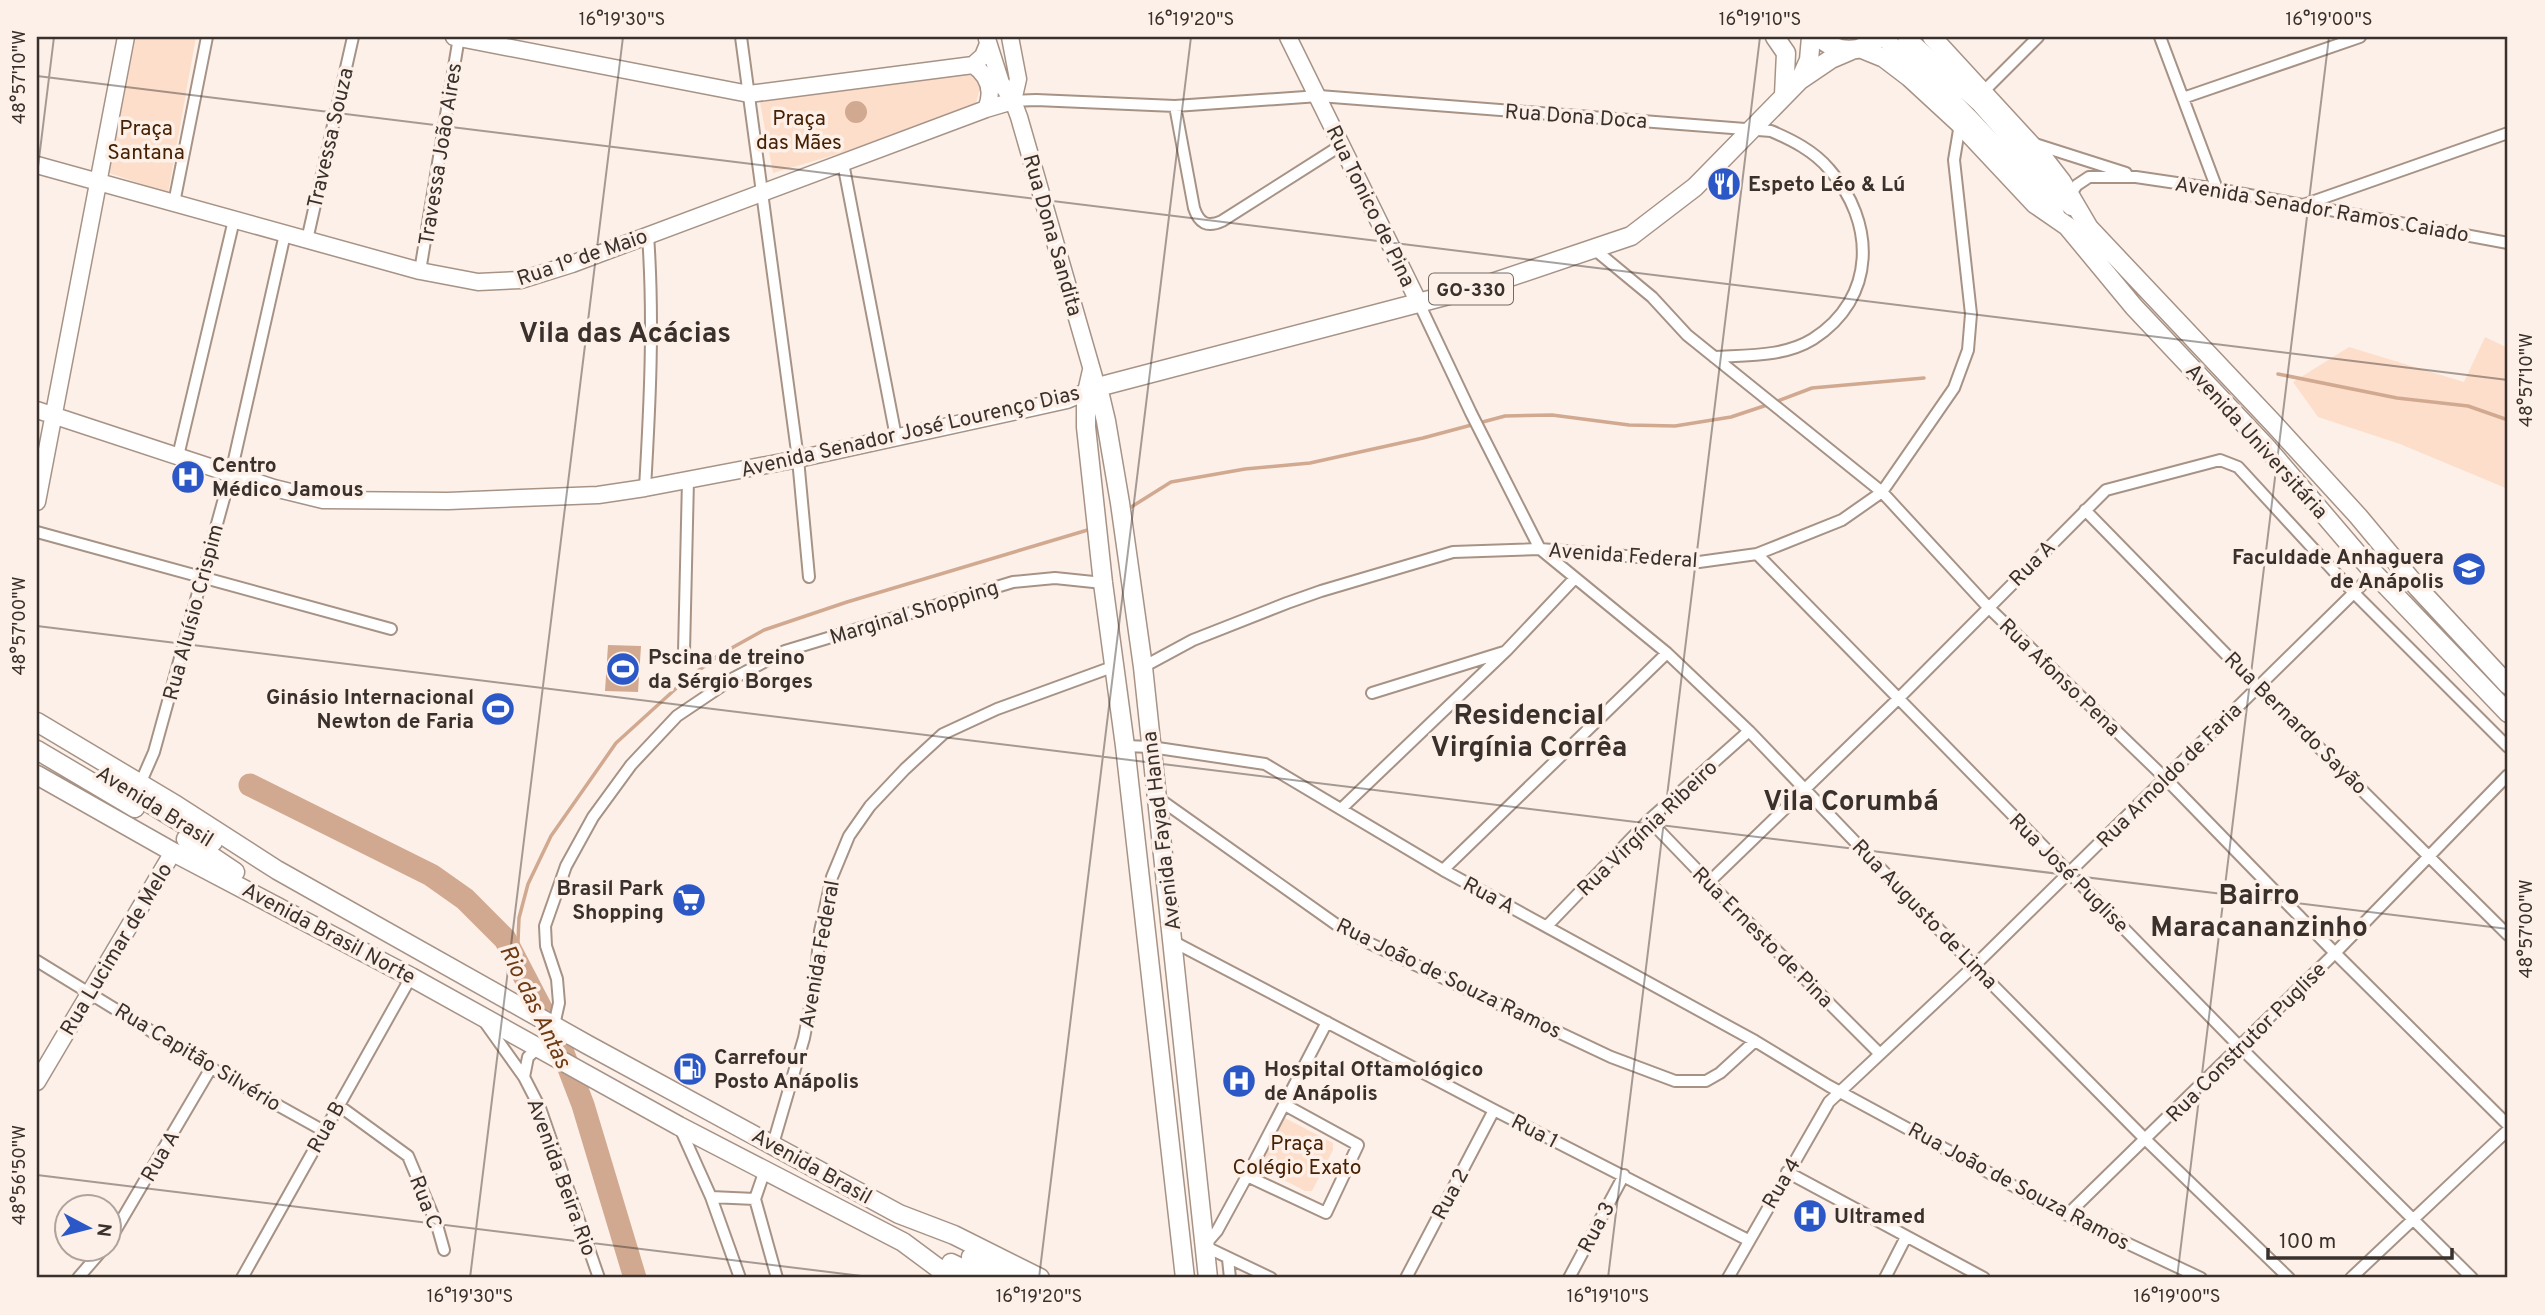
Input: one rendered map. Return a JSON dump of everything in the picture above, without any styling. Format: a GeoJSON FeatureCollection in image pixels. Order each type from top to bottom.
{"type":"FeatureCollection","features":[{"type":"Feature","properties":{"kind":"main road"},"geometry":{"type":"LineString","coordinates":[[37,502],[44,413],[99,183],[126,37]]}},
{"type":"Feature","properties":{"kind":"main road"},"geometry":{"type":"LineString","coordinates":[[457,37],[749,94],[973,65],[983,55],[987,40]]}},
{"type":"Feature","properties":{"kind":"main road"},"geometry":{"type":"LineString","coordinates":[[1010,37],[1018,79],[1013,101]]}},
{"type":"Feature","properties":{"kind":"main road","name":"Rua Tonico de Pina"},"geometry":{"type":"LineString","coordinates":[[1288,37],[1418,301]]}},
{"type":"Feature","properties":{"kind":"main road"},"geometry":{"type":"LineString","coordinates":[[1775,37],[1786,53],[1784,95]]}},
{"type":"Feature","properties":{"kind":"main road","name":"Avenida Senador José Lourenço Dias"},"geometry":{"type":"LineString","coordinates":[[1800,80],[1809,60],[1811,37]]}},
{"type":"Feature","properties":{"kind":"main road","name":"Avenida Universitária"},"geometry":{"type":"LineString","coordinates":[[1819,37],[1832,47],[1857,49],[1884,58],[1960,124],[2035,204],[2067,226]]}},
{"type":"Feature","properties":{"kind":"main road","name":"Avenida Senador José Lourenço Dias"},"geometry":{"type":"LineString","coordinates":[[44,413],[274,488],[323,500],[448,501],[598,495],[798,459],[1067,400],[1092,383],[1483,286],[1631,236],[1695,187],[1800,80],[1831,59],[1880,37]]}},
{"type":"Feature","properties":{"kind":"main road","name":"Avenida Universitária"},"geometry":{"type":"LineString","coordinates":[[1880,37],[1918,66],[1969,115],[2134,307],[2258,438],[2374,573],[2508,713]]}},
{"type":"Feature","properties":{"kind":"main road","name":"Avenida Universitária"},"geometry":{"type":"LineString","coordinates":[[1906,37],[1979,103],[2089,228],[2274,424],[2358,516],[2418,588],[2508,685]]}},
{"type":"Feature","properties":{"kind":"main road","name":"Avenida Universitária"},"geometry":{"type":"LineString","coordinates":[[1932,37],[2027,140],[2070,195],[2089,228]]}},
{"type":"Feature","properties":{"kind":"main road"},"geometry":{"type":"LineString","coordinates":[[987,40],[1001,83],[1013,101]]}},
{"type":"Feature","properties":{"kind":"main road"},"geometry":{"type":"LineString","coordinates":[[973,65],[983,73],[989,84],[990,96],[986,109]]}},
{"type":"Feature","properties":{"kind":"main road","name":"Rua 1º de Maio"},"geometry":{"type":"LineString","coordinates":[[37,164],[420,271],[478,282],[521,280],[1013,101]]}},
{"type":"Feature","properties":{"kind":"main road","name":"Rua Dona Sandita"},"geometry":{"type":"LineString","coordinates":[[1013,101],[1092,383]]}},
{"type":"Feature","properties":{"kind":"main road","name":"Avenida Fayad Hanna"},"geometry":{"type":"LineString","coordinates":[[1092,383],[1107,421],[1143,667],[1208,1278]]}},
{"type":"Feature","properties":{"kind":"main road","name":"Avenida Fayad Hanna"},"geometry":{"type":"LineString","coordinates":[[1092,383],[1086,427],[1185,1278]]}},
{"type":"Feature","properties":{"kind":"main road"},"geometry":{"type":"LineString","coordinates":[[2258,438],[2274,424]]}},
{"type":"Feature","properties":{"kind":"main road","name":"Avenida Brasil Norte"},"geometry":{"type":"LineString","coordinates":[[37,722],[277,870],[588,1045]]}},
{"type":"Feature","properties":{"kind":"main road","name":"Avenida Brasil"},"geometry":{"type":"LineString","coordinates":[[37,736],[73,755],[162,817],[237,874],[255,892]]}},
{"type":"Feature","properties":{"kind":"main road","name":"Avenida Brasil"},"geometry":{"type":"LineString","coordinates":[[37,750],[162,817],[222,847],[277,870]]}},
{"type":"Feature","properties":{"kind":"main road","name":"Avenida Brasil Norte"},"geometry":{"type":"LineString","coordinates":[[37,775],[173,852],[255,892],[411,976],[620,1093]]}},
{"type":"Feature","properties":{"kind":"main road","name":"Rua Lucimar de Melo"},"geometry":{"type":"LineString","coordinates":[[37,1082],[173,852]]}},
{"type":"Feature","properties":{"kind":"main road"},"geometry":{"type":"LineString","coordinates":[[1159,1047],[1182,1044]]}},
{"type":"Feature","properties":{"kind":"main road","name":"Avenida Brasil"},"geometry":{"type":"LineString","coordinates":[[588,1045],[899,1214],[954,1236],[1040,1278]]}},
{"type":"Feature","properties":{"kind":"main road","name":"Avenida Brasil"},"geometry":{"type":"LineString","coordinates":[[620,1093],[903,1242],[938,1268],[960,1278]]}},
{"type":"Feature","properties":{"kind":"main road"},"geometry":{"type":"LineString","coordinates":[[899,1214],[1011,1278]]}},
{"type":"Feature","properties":{"kind":"main road"},"geometry":{"type":"LineString","coordinates":[[903,1242],[982,1278]]}},
{"type":"Feature","properties":{"kind":"street"},"geometry":{"type":"LineString","coordinates":[[174,203],[206,37]]}},
{"type":"Feature","properties":{"kind":"street","name":"Travessa Souza"},"geometry":{"type":"LineString","coordinates":[[307,240],[352,37]]}},
{"type":"Feature","properties":{"kind":"street","name":"Travessa João Aires"},"geometry":{"type":"LineString","coordinates":[[420,271],[457,37]]}},
{"type":"Feature","properties":{"kind":"street"},"geometry":{"type":"LineString","coordinates":[[741,37],[798,459],[809,577]]}},
{"type":"Feature","properties":{"kind":"street"},"geometry":{"type":"LineString","coordinates":[[1983,91],[2038,37]]}},
{"type":"Feature","properties":{"kind":"street"},"geometry":{"type":"LineString","coordinates":[[2160,37],[2217,188]]}},
{"type":"Feature","properties":{"kind":"street"},"geometry":{"type":"LineString","coordinates":[[2183,98],[2360,37]]}},
{"type":"Feature","properties":{"kind":"street","name":"Rua Dona Doca"},"geometry":{"type":"LineString","coordinates":[[1013,101],[1175,106],[1319,96],[1771,131],[1806,149],[1829,168],[1852,202],[1861,225],[1864,250],[1861,275],[1851,299],[1834,323],[1811,340],[1783,352],[1714,357]]}},
{"type":"Feature","properties":{"kind":"street"},"geometry":{"type":"LineString","coordinates":[[1175,106],[1194,208],[1197,218],[1205,224],[1213,225],[1222,221],[1340,146]]}},
{"type":"Feature","properties":{"kind":"street","name":"Avenida Federal"},"geometry":{"type":"LineString","coordinates":[[1143,667],[1193,640],[1334,587],[1453,552],[1540,549],[1699,562],[1757,554],[1842,520],[1882,492],[1954,388],[1968,350],[1971,314],[1954,160],[1960,124]]}},
{"type":"Feature","properties":{"kind":"street"},"geometry":{"type":"LineString","coordinates":[[2302,205],[2508,134]]}},
{"type":"Feature","properties":{"kind":"street","name":"Avenida Senador Ramos Caiado"},"geometry":{"type":"LineString","coordinates":[[2027,140],[2058,153],[2136,177]]}},
{"type":"Feature","properties":{"kind":"street"},"geometry":{"type":"LineString","coordinates":[[843,163],[896,437]]}},
{"type":"Feature","properties":{"kind":"street","name":"Avenida Senador Ramos Caiado"},"geometry":{"type":"LineString","coordinates":[[2070,195],[2077,185],[2089,177],[2136,177],[2217,188],[2508,243]]}},
{"type":"Feature","properties":{"kind":"street"},"geometry":{"type":"LineString","coordinates":[[178,456],[234,220]]}},
{"type":"Feature","properties":{"kind":"street","name":"Rua Aluísio Crispim"},"geometry":{"type":"LineString","coordinates":[[140,784],[154,752],[231,473],[285,234]]}},
{"type":"Feature","properties":{"kind":"street"},"geometry":{"type":"LineString","coordinates":[[645,488],[653,296],[648,235]]}},
{"type":"Feature","properties":{"kind":"street","name":"Rua Afonso Pena"},"geometry":{"type":"LineString","coordinates":[[1594,249],[1652,297],[1687,335],[1882,492],[1988,607],[2165,778],[2508,1127]]}},
{"type":"Feature","properties":{"kind":"street","name":"Rua Tonico de Pina"},"geometry":{"type":"LineString","coordinates":[[1418,301],[1471,413]]}},
{"type":"Feature","properties":{"kind":"street","name":"Rua Augusto de Lima"},"geometry":{"type":"LineString","coordinates":[[1471,413],[1540,549],[1667,653],[1749,731],[1974,966],[2146,1140],[2289,1278]]}},
{"type":"Feature","properties":{"kind":"street","name":"Rua A"},"geometry":{"type":"LineString","coordinates":[[1709,882],[1899,698],[2106,490],[2220,460],[2238,467],[2354,593],[2508,747]]}},
{"type":"Feature","properties":{"kind":"street"},"geometry":{"type":"LineString","coordinates":[[684,652],[688,480]]}},
{"type":"Feature","properties":{"kind":"street","name":"Rua Bernardo Sayão"},"geometry":{"type":"LineString","coordinates":[[2085,510],[2258,687],[2508,935]]}},
{"type":"Feature","properties":{"kind":"street"},"geometry":{"type":"LineString","coordinates":[[37,532],[391,629]]}},
{"type":"Feature","properties":{"kind":"street","name":"Rua José Puglise"},"geometry":{"type":"LineString","coordinates":[[1757,554],[2240,1047],[2472,1278]]}},
{"type":"Feature","properties":{"kind":"street","name":"Rua Arnoldo de Faria"},"geometry":{"type":"LineString","coordinates":[[1840,1091],[1974,966],[2374,573]]}},
{"type":"Feature","properties":{"kind":"street","name":"Marginal Shopping"},"geometry":{"type":"LineString","coordinates":[[554,1025],[559,1003],[557,979],[546,946],[545,926],[566,866],[593,817],[631,765],[677,716],[732,679],[785,650],[1013,582],[1055,578],[1103,583]]}},
{"type":"Feature","properties":{"kind":"street"},"geometry":{"type":"LineString","coordinates":[[1341,809],[1506,651],[1575,578]]}},
{"type":"Feature","properties":{"kind":"street"},"geometry":{"type":"LineString","coordinates":[[1373,693],[1506,651]]}},
{"type":"Feature","properties":{"kind":"street"},"geometry":{"type":"LineString","coordinates":[[1443,870],[1667,653]]}},
{"type":"Feature","properties":{"kind":"street","name":"Avenida Federal"},"geometry":{"type":"LineString","coordinates":[[773,1144],[804,1038],[815,982],[820,931],[832,877],[849,836],[870,806],[943,734],[997,709],[1115,666]]}},
{"type":"Feature","properties":{"kind":"street"},"geometry":{"type":"LineString","coordinates":[[2454,692],[2470,673]]}},
{"type":"Feature","properties":{"kind":"street","name":"Rua Virgínia Ribeiro"},"geometry":{"type":"LineString","coordinates":[[1547,926],[1649,820],[1749,731]]}},
{"type":"Feature","properties":{"kind":"street","name":"Rua A"},"geometry":{"type":"LineString","coordinates":[[1125,746],[1151,747],[1265,764],[1443,870],[1755,1041],[1840,1091]]}},
{"type":"Feature","properties":{"kind":"street","name":"Rua Construtor Puglise"},"geometry":{"type":"LineString","coordinates":[[2067,1215],[2335,953],[2508,775]]}},
{"type":"Feature","properties":{"kind":"street","name":"Rua João de Souza Ramos"},"geometry":{"type":"LineString","coordinates":[[1158,798],[1337,925],[1369,943],[1611,1057],[1675,1081],[1706,1081],[1720,1073],[1755,1041]]}},
{"type":"Feature","properties":{"kind":"street","name":"Rua Ernesto de Pina"},"geometry":{"type":"LineString","coordinates":[[1649,820],[1879,1053]]}},
{"type":"Feature","properties":{"kind":"street","name":"Rua 1"},"geometry":{"type":"LineString","coordinates":[[1174,942],[1494,1111],[1748,1240]]}},
{"type":"Feature","properties":{"kind":"street","name":"Rua Capitão Silvério"},"geometry":{"type":"LineString","coordinates":[[37,961],[212,1068],[324,1131]]}},
{"type":"Feature","properties":{"kind":"street","name":"Rua B"},"geometry":{"type":"LineString","coordinates":[[242,1278],[411,976]]}},
{"type":"Feature","properties":{"kind":"street","name":"Avenida Beira Rio"},"geometry":{"type":"LineString","coordinates":[[481,1016],[524,1077],[540,1108],[599,1278]]}},
{"type":"Feature","properties":{"kind":"street"},"geometry":{"type":"LineString","coordinates":[[1270,1278],[1204,1246],[1217,1231],[1247,1177],[1327,1022]]}},
{"type":"Feature","properties":{"kind":"street","name":"Avenida Beira Rio"},"geometry":{"type":"LineString","coordinates":[[524,1077],[528,1057],[543,1049]]}},
{"type":"Feature","properties":{"kind":"street","name":"Rua A"},"geometry":{"type":"LineString","coordinates":[[122,1219],[212,1068]]}},
{"type":"Feature","properties":{"kind":"street","name":"Rua João de Souza Ramos"},"geometry":{"type":"LineString","coordinates":[[1840,1091],[2067,1215],[2201,1278]]}},
{"type":"Feature","properties":{"kind":"street","name":"Rua 4"},"geometry":{"type":"LineString","coordinates":[[1728,1278],[1787,1172],[1829,1102],[1840,1091]]}},
{"type":"Feature","properties":{"kind":"street","name":"Rua C"},"geometry":{"type":"LineString","coordinates":[[338,1105],[408,1156],[437,1225],[443,1250]]}},
{"type":"Feature","properties":{"kind":"street"},"geometry":{"type":"LineString","coordinates":[[1247,1177],[1326,1213],[1358,1145],[1285,1105]]}},
{"type":"Feature","properties":{"kind":"street","name":"Rua 2"},"geometry":{"type":"LineString","coordinates":[[1406,1278],[1494,1111]]}},
{"type":"Feature","properties":{"kind":"street"},"geometry":{"type":"LineString","coordinates":[[679,1126],[711,1197],[740,1278]]}},
{"type":"Feature","properties":{"kind":"street"},"geometry":{"type":"LineString","coordinates":[[2351,1278],[2508,1127]]}},
{"type":"Feature","properties":{"kind":"street"},"geometry":{"type":"LineString","coordinates":[[765,1170],[755,1199],[777,1278]]}},
{"type":"Feature","properties":{"kind":"street"},"geometry":{"type":"LineString","coordinates":[[1787,1172],[1984,1278]]}},
{"type":"Feature","properties":{"kind":"street","name":"Rua 3"},"geometry":{"type":"LineString","coordinates":[[1569,1278],[1624,1175]]}},
{"type":"Feature","properties":{"kind":"street"},"geometry":{"type":"LineString","coordinates":[[711,1197],[755,1199]]}},
{"type":"Feature","properties":{"kind":"street"},"geometry":{"type":"LineString","coordinates":[[1885,1278],[1906,1237]]}},
{"type":"Feature","properties":{"kind":"street"},"geometry":{"type":"LineString","coordinates":[[1228,1259],[1230,1278]]}},
{"type":"Feature","properties":{"kind":"street"},"geometry":{"type":"LineString","coordinates":[[78,1278],[92,1262]]}},
{"type":"Feature","properties":{"kind":"green space","name":"Praça Santana"},"geometry":{"type":"Polygon","coordinates":[[[136,37],[196,37],[168,193],[109,173],[136,37]]]}},
{"type":"Feature","properties":{"kind":"green space","name":"Praça das Mães"},"geometry":{"type":"Polygon","coordinates":[[[972,72],[982,80],[975,107],[875,143],[773,173],[760,102],[972,72]]]}},
{"type":"Feature","properties":{"kind":"green space"},"geometry":{"type":"Polygon","coordinates":[[[2485,337],[2508,348],[2508,489],[2400,444],[2318,417],[2293,382],[2349,347],[2464,382],[2485,337]]]}},
{"type":"Feature","properties":{"kind":"green space","name":"Praça Colégio Exato"},"geometry":{"type":"Polygon","coordinates":[[[1285,1118],[1333,1143],[1333,1150],[1312,1191],[1305,1191],[1263,1169],[1261,1163],[1264,1150],[1285,1118]]]}},
{"type":"Feature","properties":{"kind":"shaded area"},"geometry":{"type":"Polygon","coordinates":[[[856,101],[864,104],[867,112],[864,120],[856,123],[848,120],[845,112],[848,104],[856,101]]]}},
{"type":"Feature","properties":{"kind":"shaded area","name":"Pscina de treino da Sérgio Borges"},"geometry":{"type":"Polygon","coordinates":[[[608,645],[641,646],[638,692],[605,691],[608,645]]]}},
{"type":"Feature","properties":{"kind":"waterway"},"geometry":{"type":"LineString","coordinates":[[2278,374],[2397,398],[2468,406],[2508,420]]}},
{"type":"Feature","properties":{"kind":"waterway"},"geometry":{"type":"LineString","coordinates":[[1775,402],[1812,388],[1924,378]]}},
{"type":"Feature","properties":{"kind":"waterway"},"geometry":{"type":"LineString","coordinates":[[1128,509],[1171,482],[1245,469],[1310,463],[1423,438],[1505,416],[1552,415],[1629,425],[1675,426],[1731,417],[1767,405]]}},
{"type":"Feature","properties":{"kind":"waterway"},"geometry":{"type":"LineString","coordinates":[[517,964],[519,918],[528,884],[551,836],[616,743],[682,683],[719,655],[764,630],[847,602],[1091,529]]}},
{"type":"Feature","properties":{"kind":"waterway","name":"Rio das Antas"},"geometry":{"type":"LineString","coordinates":[[250,785],[431,875],[465,899],[505,939],[560,1045],[583,1105],[635,1278]]}},
{"type":"Feature","properties":{"kind":"place","name":"Espeto Léo & Lú"},"geometry":{"type":"Point","coordinates":[1724,184]}},
{"type":"Feature","properties":{"kind":"place","name":"Centro Médico Jamous"},"geometry":{"type":"Point","coordinates":[188,477]}},
{"type":"Feature","properties":{"kind":"place","name":"Faculdade Anhaguera de Anápolis"},"geometry":{"type":"Point","coordinates":[2469,569]}},
{"type":"Feature","properties":{"kind":"place","name":"Pscina de treino da Sérgio Borges"},"geometry":{"type":"Point","coordinates":[623,669]}},
{"type":"Feature","properties":{"kind":"place","name":"Ginásio Internacional Newton de Faria"},"geometry":{"type":"Point","coordinates":[498,709]}},
{"type":"Feature","properties":{"kind":"place","name":"Brasil Park Shopping"},"geometry":{"type":"Point","coordinates":[689,900]}},
{"type":"Feature","properties":{"kind":"place","name":"Carrefour Posto Anápolis"},"geometry":{"type":"Point","coordinates":[690,1069]}},
{"type":"Feature","properties":{"kind":"place","name":"Hospital Oftamológico de Anápolis"},"geometry":{"type":"Point","coordinates":[1239,1081]}},
{"type":"Feature","properties":{"kind":"place","name":"Ultramed"},"geometry":{"type":"Point","coordinates":[1810,1216]}},
{"type":"Feature","properties":{"kind":"district","name":"Vila das Acácias"},"geometry":{"type":"Point","coordinates":[625,332]}},
{"type":"Feature","properties":{"kind":"district","name":"Residencial Virgínia Corrêa"},"geometry":{"type":"Point","coordinates":[1529,730]}},
{"type":"Feature","properties":{"kind":"district","name":"Vila Corumbá"},"geometry":{"type":"Point","coordinates":[1851,800]}},
{"type":"Feature","properties":{"kind":"district","name":"Bairro Maracananzinho"},"geometry":{"type":"Point","coordinates":[2259,910]}}]}
